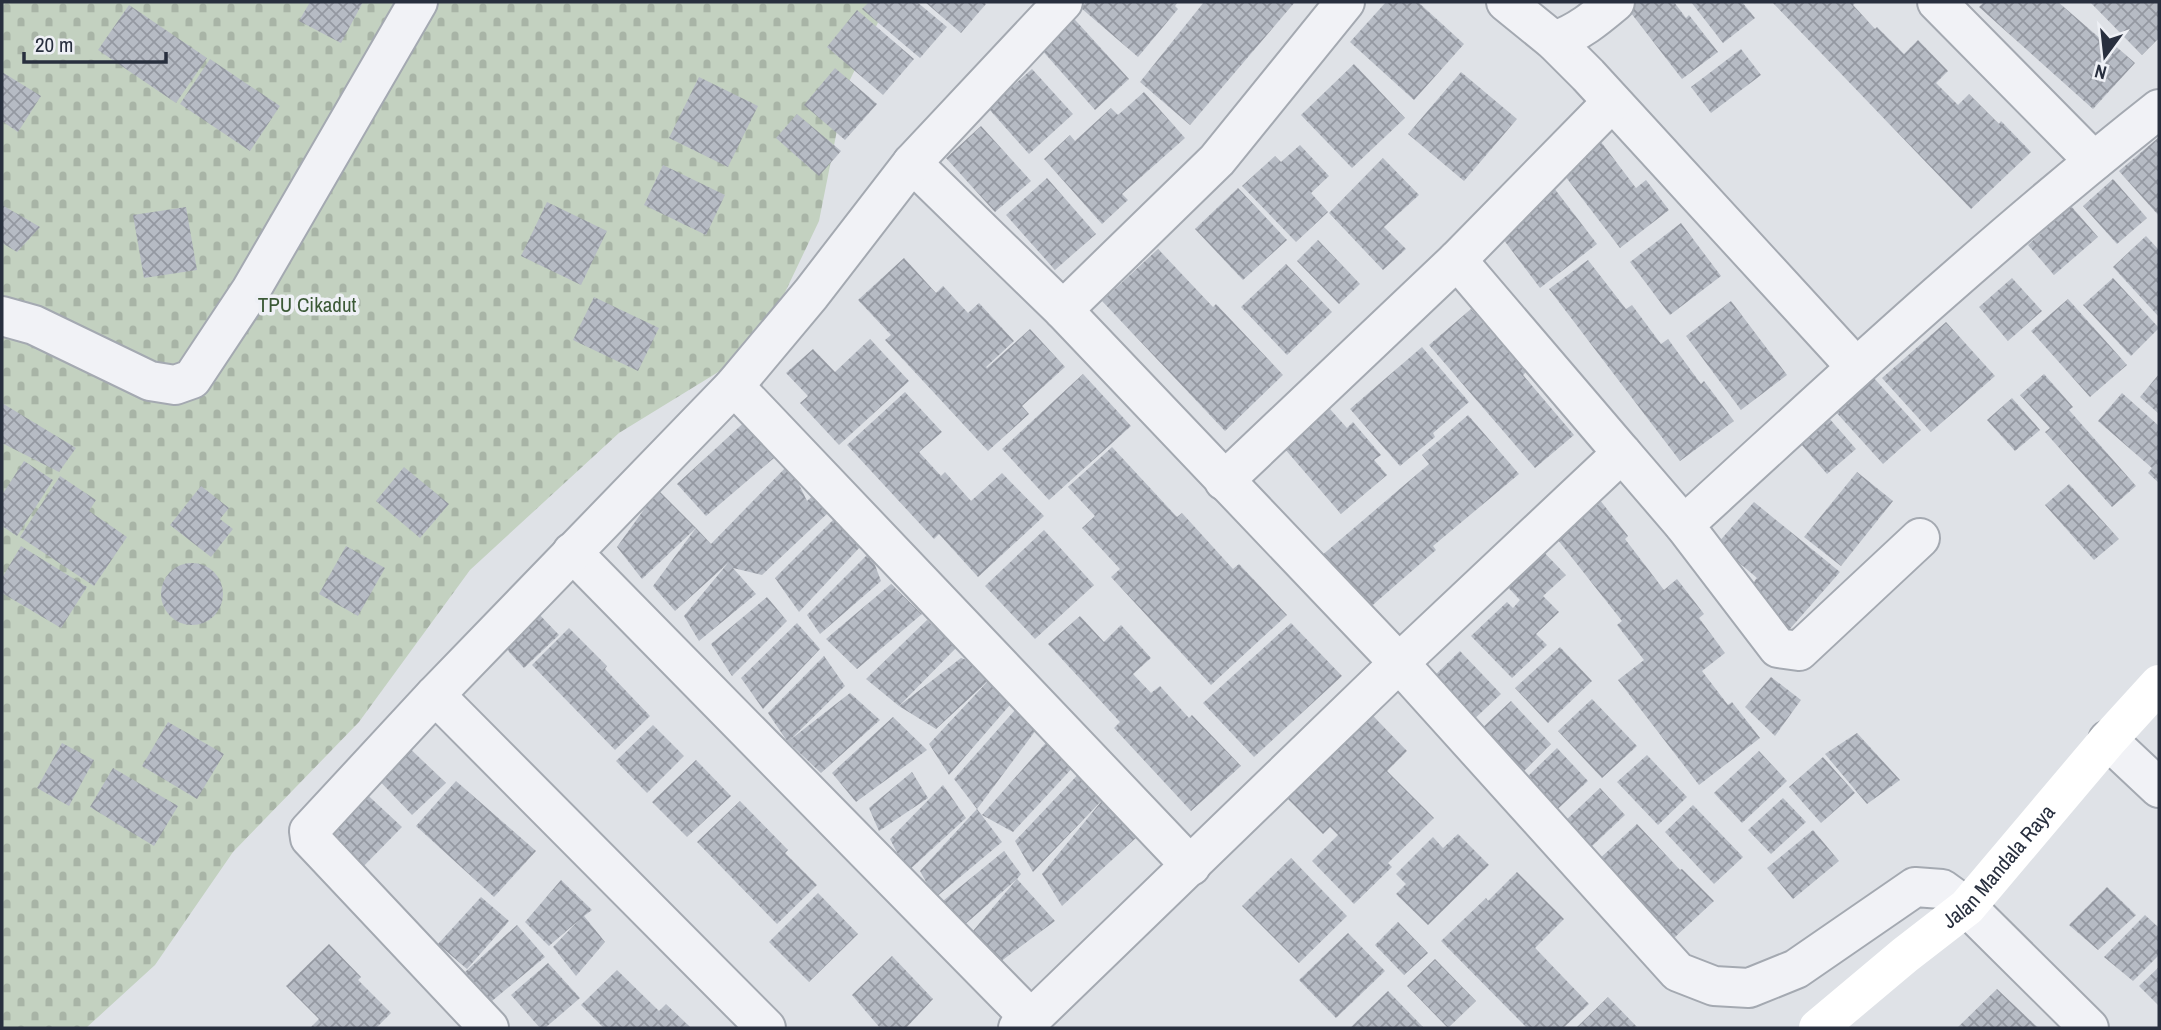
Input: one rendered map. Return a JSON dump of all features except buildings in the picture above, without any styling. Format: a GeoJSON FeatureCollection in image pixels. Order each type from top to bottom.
{"type":"FeatureCollection","features":[{"type":"Feature","properties":{"kind":"street"},"geometry":{"type":"LineString","coordinates":[[2,316],[34,325],[150,380],[175,386],[192,380],[251,290],[418,2]]}},
{"type":"Feature","properties":{"kind":"street"},"geometry":{"type":"LineString","coordinates":[[489,1028],[310,838],[309,831],[435,695],[734,386],[811,294],[912,163],[1063,2]]}},
{"type":"Feature","properties":{"kind":"street"},"geometry":{"type":"LineString","coordinates":[[1063,310],[1217,160],[1345,2]]}},
{"type":"Feature","properties":{"kind":"street"},"geometry":{"type":"LineString","coordinates":[[1506,2],[1554,41],[1856,367]]}},
{"type":"Feature","properties":{"kind":"street"},"geometry":{"type":"LineString","coordinates":[[1554,41],[1586,26],[1615,2]]}},
{"type":"Feature","properties":{"kind":"street"},"geometry":{"type":"LineString","coordinates":[[1937,2],[2094,160]]}},
{"type":"Feature","properties":{"kind":"street"},"geometry":{"type":"LineString","coordinates":[[1224,481],[1457,260],[1612,103]]}},
{"type":"Feature","properties":{"kind":"street"},"geometry":{"type":"LineString","coordinates":[[1684,526],[1856,367],[2094,160],[2159,109]]}},
{"type":"Feature","properties":{"kind":"street"},"geometry":{"type":"LineString","coordinates":[[912,163],[1063,310],[1399,663],[1678,972],[1714,986],[1749,988],[1796,969],[1915,887],[1942,889],[1967,907],[2089,1028]]}},
{"type":"Feature","properties":{"kind":"street"},"geometry":{"type":"LineString","coordinates":[[1457,260],[1684,526],[1778,648],[1799,651],[1920,538]]}},
{"type":"Feature","properties":{"kind":"street"},"geometry":{"type":"LineString","coordinates":[[734,386],[1191,866]]}},
{"type":"Feature","properties":{"kind":"street"},"geometry":{"type":"LineString","coordinates":[[572,552],[1025,1024],[1399,663],[1622,453]]}},
{"type":"Feature","properties":{"kind":"street","name":"Jalan Mandala Raya"},"geometry":{"type":"LineString","coordinates":[[1818,1028],[1967,907],[2108,740],[2159,684]]}},
{"type":"Feature","properties":{"kind":"street"},"geometry":{"type":"LineString","coordinates":[[435,695],[766,1028]]}},
{"type":"Feature","properties":{"kind":"street"},"geometry":{"type":"LineString","coordinates":[[2108,740],[2159,788]]}},
{"type":"Feature","properties":{"kind":"green space","name":"TPU Cikadut"},"geometry":{"type":"Polygon","coordinates":[[[2,2],[888,2],[845,90],[819,221],[759,347],[619,433],[470,570],[359,722],[233,852],[155,965],[86,1028],[2,1028],[2,2]]]}}]}
